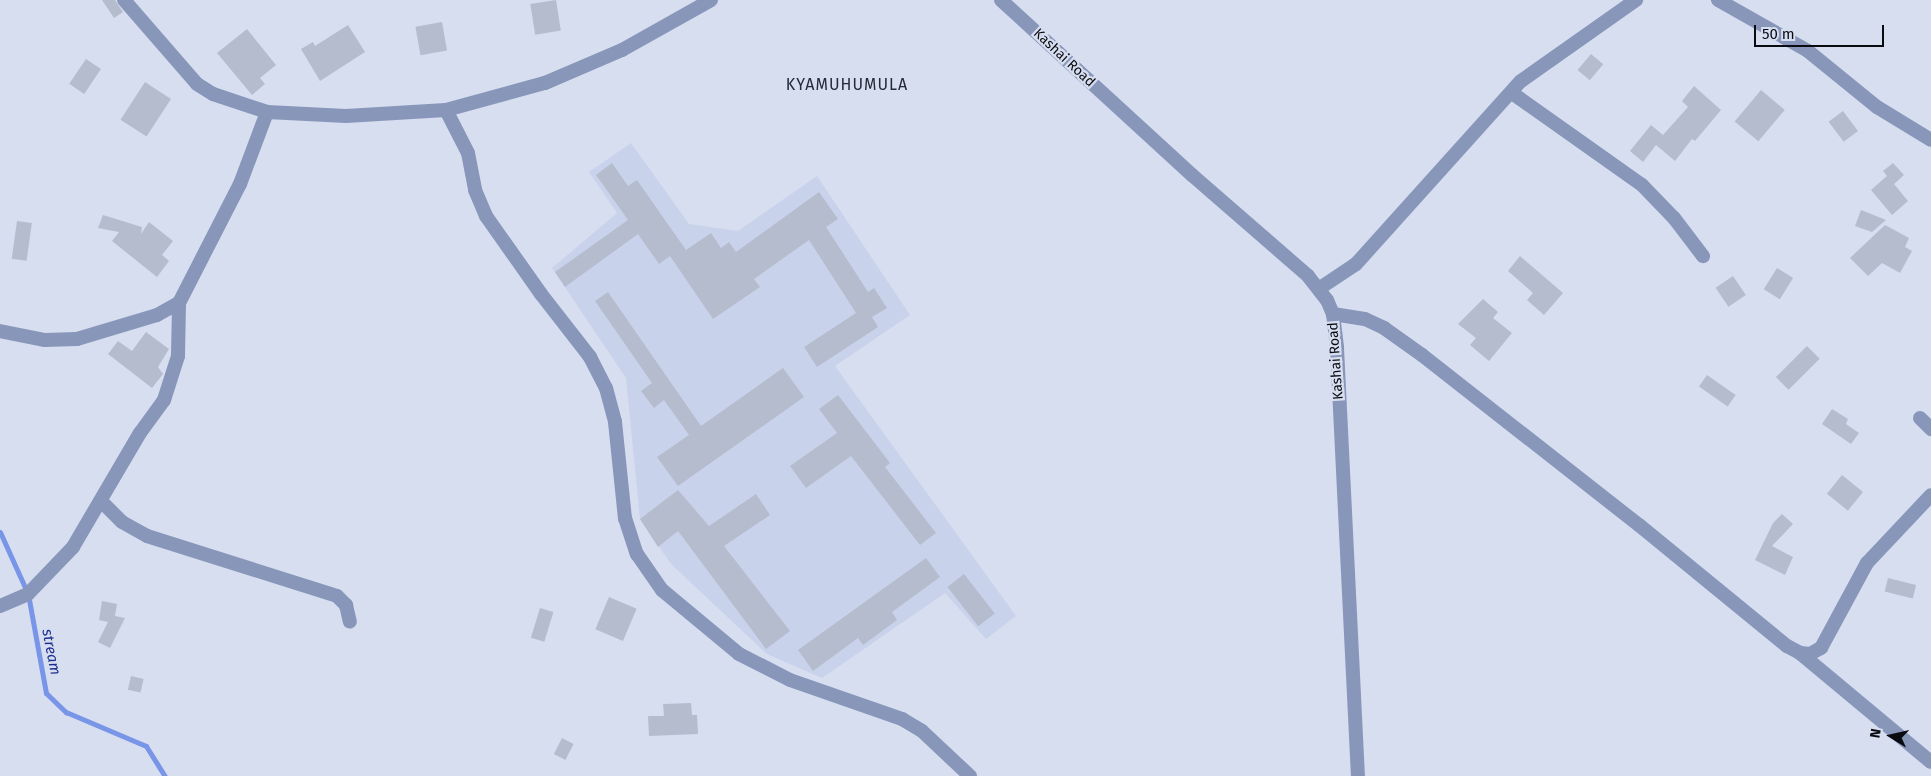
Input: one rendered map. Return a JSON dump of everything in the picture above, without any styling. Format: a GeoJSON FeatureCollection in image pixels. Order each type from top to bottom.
{"type":"FeatureCollection","features":[{"type":"Feature","properties":{"kind":"street"},"geometry":{"type":"LineString","coordinates":[[124,0],[197,84],[240,106],[267,112],[346,116],[446,110],[545,83],[605,58],[665,28],[711,0]]}},
{"type":"Feature","properties":{"kind":"street","name":"Kashai Road"},"geometry":{"type":"LineString","coordinates":[[1001,0],[1320,288],[1333,314],[1358,776]]}},
{"type":"Feature","properties":{"kind":"street"},"geometry":{"type":"LineString","coordinates":[[1320,288],[1356,264],[1423,186],[1512,93],[1521,81],[1574,41],[1636,0]]}},
{"type":"Feature","properties":{"kind":"street"},"geometry":{"type":"LineString","coordinates":[[1718,0],[1808,51],[1878,107],[1931,140]]}},
{"type":"Feature","properties":{"kind":"street"},"geometry":{"type":"LineString","coordinates":[[1512,93],[1642,185],[1674,218],[1703,256]]}},
{"type":"Feature","properties":{"kind":"street"},"geometry":{"type":"LineString","coordinates":[[446,110],[468,153],[475,190],[486,216],[540,294],[590,357],[606,388],[615,422],[625,518],[637,554],[662,590],[739,654],[790,680],[902,719],[922,731],[970,776]]}},
{"type":"Feature","properties":{"kind":"street"},"geometry":{"type":"LineString","coordinates":[[0,606],[28,594],[50,574],[73,547],[102,502],[172,382],[178,356],[179,304],[240,184],[267,112]]}},
{"type":"Feature","properties":{"kind":"street"},"geometry":{"type":"LineString","coordinates":[[0,331],[45,340],[77,339],[157,314],[179,304]]}},
{"type":"Feature","properties":{"kind":"street"},"geometry":{"type":"LineString","coordinates":[[1333,314],[1365,320],[1384,328],[1422,355],[1639,525],[1787,646],[1800,652],[1810,654],[1821,648],[1867,563],[1931,495]]}},
{"type":"Feature","properties":{"kind":"street"},"geometry":{"type":"LineString","coordinates":[[1920,418],[1931,429]]}},
{"type":"Feature","properties":{"kind":"street"},"geometry":{"type":"LineString","coordinates":[[102,502],[122,522],[147,536],[337,596],[346,605],[350,622]]}},
{"type":"Feature","properties":{"kind":"street"},"geometry":{"type":"LineString","coordinates":[[1800,652],[1931,762]]}},
{"type":"Feature","properties":{"kind":"shaded area"},"geometry":{"type":"Polygon","coordinates":[[[631,143],[689,224],[738,231],[817,176],[910,315],[835,366],[1016,616],[986,639],[945,593],[822,678],[767,654],[671,564],[640,519],[626,378],[552,268],[617,213],[589,172],[631,143]]]}},
{"type":"Feature","properties":{"kind":"building"},"geometry":{"type":"Polygon","coordinates":[[[102,0],[115,0],[123,12],[114,18],[102,0]]]}},
{"type":"Feature","properties":{"kind":"building"},"geometry":{"type":"Polygon","coordinates":[[[556,0],[561,31],[535,35],[530,4],[556,0]]]}},
{"type":"Feature","properties":{"kind":"building"},"geometry":{"type":"Polygon","coordinates":[[[442,22],[447,51],[420,55],[415,27],[442,22]]]}},
{"type":"Feature","properties":{"kind":"building"},"geometry":{"type":"Polygon","coordinates":[[[348,25],[365,52],[320,81],[301,49],[313,42],[315,46],[348,25]]]}},
{"type":"Feature","properties":{"kind":"building"},"geometry":{"type":"Polygon","coordinates":[[[247,29],[276,65],[260,78],[265,84],[252,95],[217,53],[247,29]]]}},
{"type":"Feature","properties":{"kind":"building"},"geometry":{"type":"Polygon","coordinates":[[[1591,54],[1603,64],[1590,80],[1578,70],[1591,54]]]}},
{"type":"Feature","properties":{"kind":"building"},"geometry":{"type":"Polygon","coordinates":[[[86,59],[101,69],[84,94],[69,84],[86,59]]]}},
{"type":"Feature","properties":{"kind":"building"},"geometry":{"type":"Polygon","coordinates":[[[145,82],[171,99],[146,137],[120,120],[145,82]]]}},
{"type":"Feature","properties":{"kind":"building"},"geometry":{"type":"Polygon","coordinates":[[[1694,86],[1721,110],[1695,141],[1692,139],[1675,161],[1656,145],[1643,162],[1630,151],[1651,125],[1663,135],[1688,107],[1682,101],[1694,86]]]}},
{"type":"Feature","properties":{"kind":"building"},"geometry":{"type":"Polygon","coordinates":[[[1761,90],[1785,110],[1758,141],[1735,121],[1761,90]]]}},
{"type":"Feature","properties":{"kind":"building"},"geometry":{"type":"Polygon","coordinates":[[[1843,111],[1858,131],[1844,142],[1829,122],[1843,111]]]}},
{"type":"Feature","properties":{"kind":"building"},"geometry":{"type":"Polygon","coordinates":[[[612,163],[628,186],[637,180],[686,250],[711,233],[721,248],[729,242],[736,252],[819,192],[838,219],[826,227],[868,292],[874,288],[887,308],[872,317],[878,327],[817,367],[804,347],[856,313],[809,240],[754,279],[760,287],[713,319],[670,256],[659,264],[638,234],[565,287],[555,272],[628,220],[596,175],[612,163]]]}},
{"type":"Feature","properties":{"kind":"building"},"geometry":{"type":"Polygon","coordinates":[[[1893,163],[1904,175],[1894,184],[1908,201],[1892,215],[1871,190],[1887,176],[1883,171],[1893,163]]]}},
{"type":"Feature","properties":{"kind":"building"},"geometry":{"type":"Polygon","coordinates":[[[1861,210],[1886,220],[1872,232],[1855,226],[1861,210]]]}},
{"type":"Feature","properties":{"kind":"building"},"geometry":{"type":"Polygon","coordinates":[[[103,215],[142,227],[141,234],[149,222],[173,241],[162,255],[169,261],[157,277],[112,241],[119,232],[98,228],[103,215]]]}},
{"type":"Feature","properties":{"kind":"building"},"geometry":{"type":"Polygon","coordinates":[[[17,221],[32,223],[27,261],[12,259],[17,221]]]}},
{"type":"Feature","properties":{"kind":"building"},"geometry":{"type":"Polygon","coordinates":[[[1885,225],[1909,238],[1905,247],[1912,251],[1900,273],[1882,263],[1868,276],[1850,258],[1885,225]]]}},
{"type":"Feature","properties":{"kind":"building"},"geometry":{"type":"Polygon","coordinates":[[[1520,256],[1563,293],[1544,315],[1527,300],[1533,293],[1508,271],[1520,256]]]}},
{"type":"Feature","properties":{"kind":"building"},"geometry":{"type":"Polygon","coordinates":[[[1777,268],[1793,278],[1780,299],[1764,289],[1777,268]]]}},
{"type":"Feature","properties":{"kind":"building"},"geometry":{"type":"Polygon","coordinates":[[[1733,276],[1746,295],[1728,307],[1716,288],[1733,276]]]}},
{"type":"Feature","properties":{"kind":"building"},"geometry":{"type":"Polygon","coordinates":[[[608,292],[701,426],[783,368],[804,397],[678,486],[657,457],[689,435],[664,400],[654,408],[641,391],[652,383],[595,301],[608,292]]]}},
{"type":"Feature","properties":{"kind":"building"},"geometry":{"type":"Polygon","coordinates":[[[1483,299],[1498,312],[1493,318],[1512,333],[1489,361],[1470,345],[1476,338],[1458,324],[1483,299]]]}},
{"type":"Feature","properties":{"kind":"building"},"geometry":{"type":"Polygon","coordinates":[[[146,332],[169,349],[158,367],[163,374],[152,388],[108,354],[118,341],[132,351],[146,332]]]}},
{"type":"Feature","properties":{"kind":"building"},"geometry":{"type":"Polygon","coordinates":[[[1807,346],[1820,359],[1789,390],[1776,377],[1807,346]]]}},
{"type":"Feature","properties":{"kind":"building"},"geometry":{"type":"Polygon","coordinates":[[[1707,375],[1736,395],[1728,407],[1699,386],[1707,375]]]}},
{"type":"Feature","properties":{"kind":"building"},"geometry":{"type":"Polygon","coordinates":[[[838,395],[890,463],[885,467],[936,533],[920,545],[851,456],[806,488],[790,466],[837,433],[819,409],[838,395]]]}},
{"type":"Feature","properties":{"kind":"building"},"geometry":{"type":"Polygon","coordinates":[[[1832,409],[1848,419],[1846,424],[1859,433],[1851,444],[1822,424],[1832,409]]]}},
{"type":"Feature","properties":{"kind":"building"},"geometry":{"type":"Polygon","coordinates":[[[1842,475],[1863,492],[1848,511],[1827,494],[1842,475]]]}},
{"type":"Feature","properties":{"kind":"building"},"geometry":{"type":"Polygon","coordinates":[[[678,490],[709,526],[756,494],[770,515],[724,546],[790,631],[766,649],[678,531],[658,547],[640,519],[678,490]]]}},
{"type":"Feature","properties":{"kind":"building"},"geometry":{"type":"Polygon","coordinates":[[[1782,514],[1793,524],[1772,546],[1793,557],[1785,575],[1755,560],[1773,523],[1782,514]]]}},
{"type":"Feature","properties":{"kind":"building"},"geometry":{"type":"Polygon","coordinates":[[[926,558],[940,577],[892,612],[897,620],[863,645],[858,638],[813,671],[798,650],[926,558]]]}},
{"type":"Feature","properties":{"kind":"building"},"geometry":{"type":"Polygon","coordinates":[[[964,574],[995,613],[978,626],[947,587],[964,574]]]}},
{"type":"Feature","properties":{"kind":"building"},"geometry":{"type":"Polygon","coordinates":[[[1888,578],[1916,585],[1913,599],[1885,592],[1888,578]]]}},
{"type":"Feature","properties":{"kind":"building"},"geometry":{"type":"Polygon","coordinates":[[[609,597],[637,609],[623,641],[595,629],[609,597]]]}},
{"type":"Feature","properties":{"kind":"building"},"geometry":{"type":"Polygon","coordinates":[[[102,601],[117,604],[115,616],[125,618],[110,648],[98,642],[108,622],[99,620],[102,601]]]}},
{"type":"Feature","properties":{"kind":"building"},"geometry":{"type":"Polygon","coordinates":[[[540,608],[553,612],[544,642],[531,638],[540,608]]]}},
{"type":"Feature","properties":{"kind":"building"},"geometry":{"type":"Polygon","coordinates":[[[131,676],[144,679],[141,693],[128,690],[131,676]]]}},
{"type":"Feature","properties":{"kind":"building"},"geometry":{"type":"Polygon","coordinates":[[[691,703],[692,715],[697,715],[698,734],[649,736],[648,716],[664,716],[663,704],[691,703]]]}},
{"type":"Feature","properties":{"kind":"building"},"geometry":{"type":"Polygon","coordinates":[[[562,738],[574,744],[565,760],[554,754],[562,738]]]}},
{"type":"Feature","properties":{"kind":"waterway","name":"stream"},"geometry":{"type":"LineString","coordinates":[[0,532],[28,594],[46,693],[66,712],[146,746],[165,776]]}},
{"type":"Feature","properties":{"kind":"district","name":"KYAMUHUMULA"},"geometry":{"type":"Point","coordinates":[847,85]}}]}
